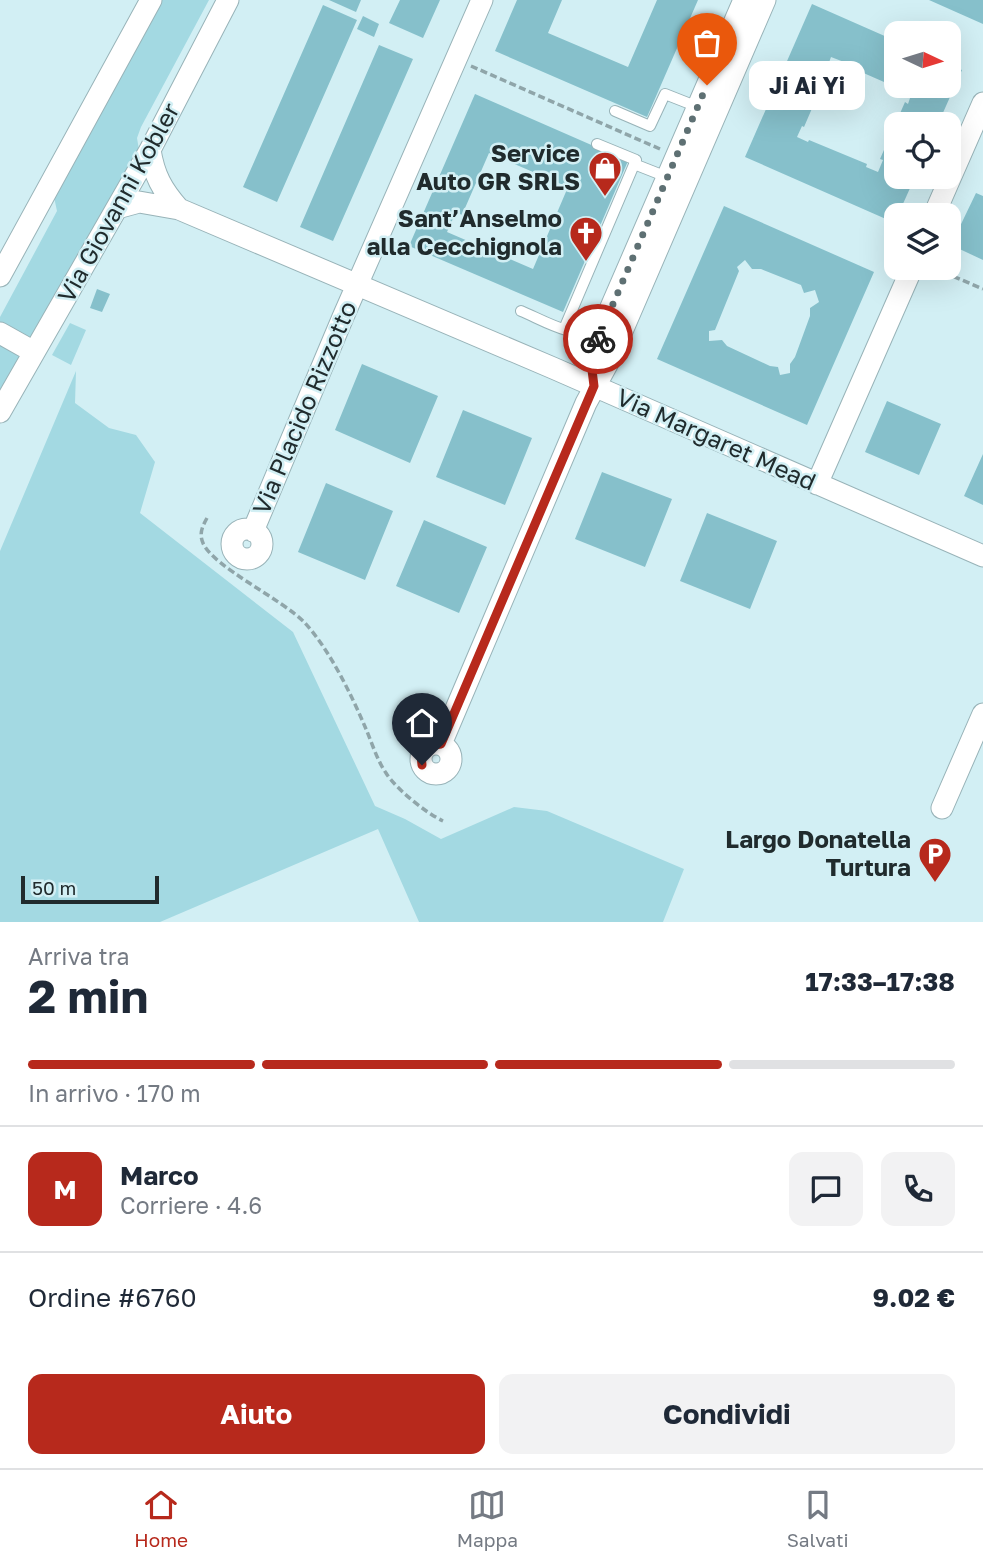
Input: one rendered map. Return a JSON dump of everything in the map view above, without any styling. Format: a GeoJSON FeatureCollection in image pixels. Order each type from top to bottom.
{"type":"FeatureCollection","features":[{"type":"Feature","properties":{"kind":"street"},"geometry":{"type":"LineString","coordinates":[[0,276],[151,0]]}},
{"type":"Feature","properties":{"kind":"street","name":"Via Giovanni Kobler"},"geometry":{"type":"LineString","coordinates":[[2,407],[150,150],[228,0]]}},
{"type":"Feature","properties":{"kind":"street","name":"Via Placido Rizzotto"},"geometry":{"type":"LineString","coordinates":[[253,531],[482,0]]}},
{"type":"Feature","properties":{"kind":"street"},"geometry":{"type":"LineString","coordinates":[[594,386],[592,351],[744,0]]}},
{"type":"Feature","properties":{"kind":"street"},"geometry":{"type":"LineString","coordinates":[[441,744],[594,386],[610,359],[765,0]]}},
{"type":"Feature","properties":{"kind":"street"},"geometry":{"type":"LineString","coordinates":[[939,203],[983,103]]}},
{"type":"Feature","properties":{"kind":"street"},"geometry":{"type":"LineString","coordinates":[[150,150],[153,169],[161,188],[178,209]]}},
{"type":"Feature","properties":{"kind":"street","name":"Via Margaret Mead"},"geometry":{"type":"LineString","coordinates":[[117,208],[139,202],[178,209],[594,386],[983,556]]}},
{"type":"Feature","properties":{"kind":"street"},"geometry":{"type":"LineString","coordinates":[[817,484],[907,280]]}},
{"type":"Feature","properties":{"kind":"street"},"geometry":{"type":"LineString","coordinates":[[0,333],[25,347]]}},
{"type":"Feature","properties":{"kind":"street"},"geometry":{"type":"LineString","coordinates":[[942,808],[983,714]]}},
{"type":"Feature","properties":{"kind":"lane"},"geometry":{"type":"LineString","coordinates":[[615,111],[650,126],[665,93],[698,107]]}},
{"type":"Feature","properties":{"kind":"lane"},"geometry":{"type":"LineString","coordinates":[[564,329],[636,160],[597,144]]}},
{"type":"Feature","properties":{"kind":"lane"},"geometry":{"type":"LineString","coordinates":[[634,164],[667,177]]}},
{"type":"Feature","properties":{"kind":"lane"},"geometry":{"type":"LineString","coordinates":[[521,311],[572,332],[590,333],[602,328]]}},
{"type":"Feature","properties":{"kind":"path"},"geometry":{"type":"LineString","coordinates":[[457,60],[676,156]]}},
{"type":"Feature","properties":{"kind":"path"},"geometry":{"type":"LineString","coordinates":[[961,280],[983,289]]}},
{"type":"Feature","properties":{"kind":"path"},"geometry":{"type":"LineString","coordinates":[[206,518],[201,529],[202,542],[207,551],[285,606],[304,623],[351,696],[385,772],[431,815],[443,821]]}},
{"type":"Feature","properties":{"kind":"shaded area"},"geometry":{"type":"Polygon","coordinates":[[[160,0],[209,0],[141,127],[137,138],[139,150],[0,390],[0,317],[57,211],[54,197],[160,0]]]}},
{"type":"Feature","properties":{"kind":"shaded area"},"geometry":{"type":"Polygon","coordinates":[[[70,323],[86,330],[71,365],[52,355],[70,323]]]}},
{"type":"Feature","properties":{"kind":"shaded area"},"geometry":{"type":"Polygon","coordinates":[[[76,371],[75,403],[109,428],[136,435],[155,462],[140,513],[293,632],[375,806],[441,839],[514,807],[547,811],[684,869],[663,922],[419,922],[378,829],[160,922],[0,922],[0,551],[76,371]]]}},
{"type":"Feature","properties":{"kind":"building"},"geometry":{"type":"Polygon","coordinates":[[[329,0],[361,0],[356,12],[329,0]]]}},
{"type":"Feature","properties":{"kind":"building"},"geometry":{"type":"Polygon","coordinates":[[[400,0],[440,0],[423,38],[389,23],[400,0]]]}},
{"type":"Feature","properties":{"kind":"building"},"geometry":{"type":"Polygon","coordinates":[[[517,0],[562,0],[548,33],[628,67],[657,0],[698,0],[647,117],[495,51],[517,0]]]}},
{"type":"Feature","properties":{"kind":"building"},"geometry":{"type":"Polygon","coordinates":[[[929,0],[983,0],[983,24],[929,0]]]}},
{"type":"Feature","properties":{"kind":"building"},"geometry":{"type":"Polygon","coordinates":[[[812,4],[884,36],[884,82],[831,57],[827,68],[829,69],[797,137],[867,164],[866,167],[878,172],[884,150],[884,189],[910,189],[903,203],[884,203],[884,218],[745,157],[812,4]]]}},
{"type":"Feature","properties":{"kind":"building"},"geometry":{"type":"Polygon","coordinates":[[[323,5],[357,20],[277,202],[243,187],[323,5]]]}},
{"type":"Feature","properties":{"kind":"building"},"geometry":{"type":"Polygon","coordinates":[[[363,16],[379,24],[374,37],[357,29],[363,16]]]}},
{"type":"Feature","properties":{"kind":"building"},"geometry":{"type":"Polygon","coordinates":[[[379,45],[413,59],[333,241],[300,227],[379,45]]]}},
{"type":"Feature","properties":{"kind":"building"},"geometry":{"type":"Polygon","coordinates":[[[475,94],[628,161],[563,312],[409,246],[475,94]],[[489,153],[462,215],[456,212],[447,232],[533,269],[568,187],[489,153]]]}},
{"type":"Feature","properties":{"kind":"building"},"geometry":{"type":"Polygon","coordinates":[[[910,98],[950,98],[943,112],[901,112],[910,98]]]}},
{"type":"Feature","properties":{"kind":"building"},"geometry":{"type":"Polygon","coordinates":[[[976,193],[983,196],[983,260],[961,250],[961,224],[976,193]]]}},
{"type":"Feature","properties":{"kind":"building"},"geometry":{"type":"Polygon","coordinates":[[[724,206],[874,272],[807,425],[657,359],[724,206]],[[745,260],[737,267],[739,271],[715,330],[709,331],[709,341],[722,340],[727,346],[770,366],[778,367],[780,375],[790,373],[790,364],[810,316],[810,308],[819,302],[815,290],[804,293],[801,285],[761,269],[752,269],[745,260]]]}},
{"type":"Feature","properties":{"kind":"building"},"geometry":{"type":"Polygon","coordinates":[[[97,289],[110,294],[102,312],[90,308],[97,289]]]}},
{"type":"Feature","properties":{"kind":"building"},"geometry":{"type":"Polygon","coordinates":[[[362,364],[438,396],[410,463],[335,430],[362,364]]]}},
{"type":"Feature","properties":{"kind":"building"},"geometry":{"type":"Polygon","coordinates":[[[887,401],[941,424],[919,475],[865,452],[887,401]]]}},
{"type":"Feature","properties":{"kind":"building"},"geometry":{"type":"Polygon","coordinates":[[[463,410],[532,438],[505,505],[436,477],[463,410]]]}},
{"type":"Feature","properties":{"kind":"building"},"geometry":{"type":"Polygon","coordinates":[[[983,454],[983,505],[964,496],[983,454]]]}},
{"type":"Feature","properties":{"kind":"building"},"geometry":{"type":"Polygon","coordinates":[[[602,472],[672,499],[645,567],[575,539],[602,472]]]}},
{"type":"Feature","properties":{"kind":"building"},"geometry":{"type":"Polygon","coordinates":[[[326,483],[393,511],[365,580],[298,552],[326,483]]]}},
{"type":"Feature","properties":{"kind":"building"},"geometry":{"type":"Polygon","coordinates":[[[707,513],[777,541],[750,609],[680,581],[707,513]]]}},
{"type":"Feature","properties":{"kind":"building"},"geometry":{"type":"Polygon","coordinates":[[[424,520],[487,547],[459,613],[396,586],[424,520]]]}},
{"type":"Feature","properties":{"kind":"way so far"},"geometry":{"type":"LineString","coordinates":[[598,339],[707,85]]}},
{"type":"Feature","properties":{"kind":"place","name":"Ji Ai Yi"},"geometry":{"type":"Point","coordinates":[707,85]}},
{"type":"Feature","properties":{"kind":"place","name":"Service Auto GR SRLS"},"geometry":{"type":"Point","coordinates":[605,198]}},
{"type":"Feature","properties":{"kind":"place","name":"Sant’Anselmo alla Cecchignola"},"geometry":{"type":"Point","coordinates":[586,263]}},
{"type":"Feature","properties":{"kind":"place","name":"Largo Donatella Turtura"},"geometry":{"type":"Point","coordinates":[935,884]}},
{"type":"Feature","properties":{"kind":"route"},"geometry":{"type":"LineString","coordinates":[[422,765],[423,750],[431,744],[441,744],[594,386],[591,362],[592,351],[598,339]]}}]}
